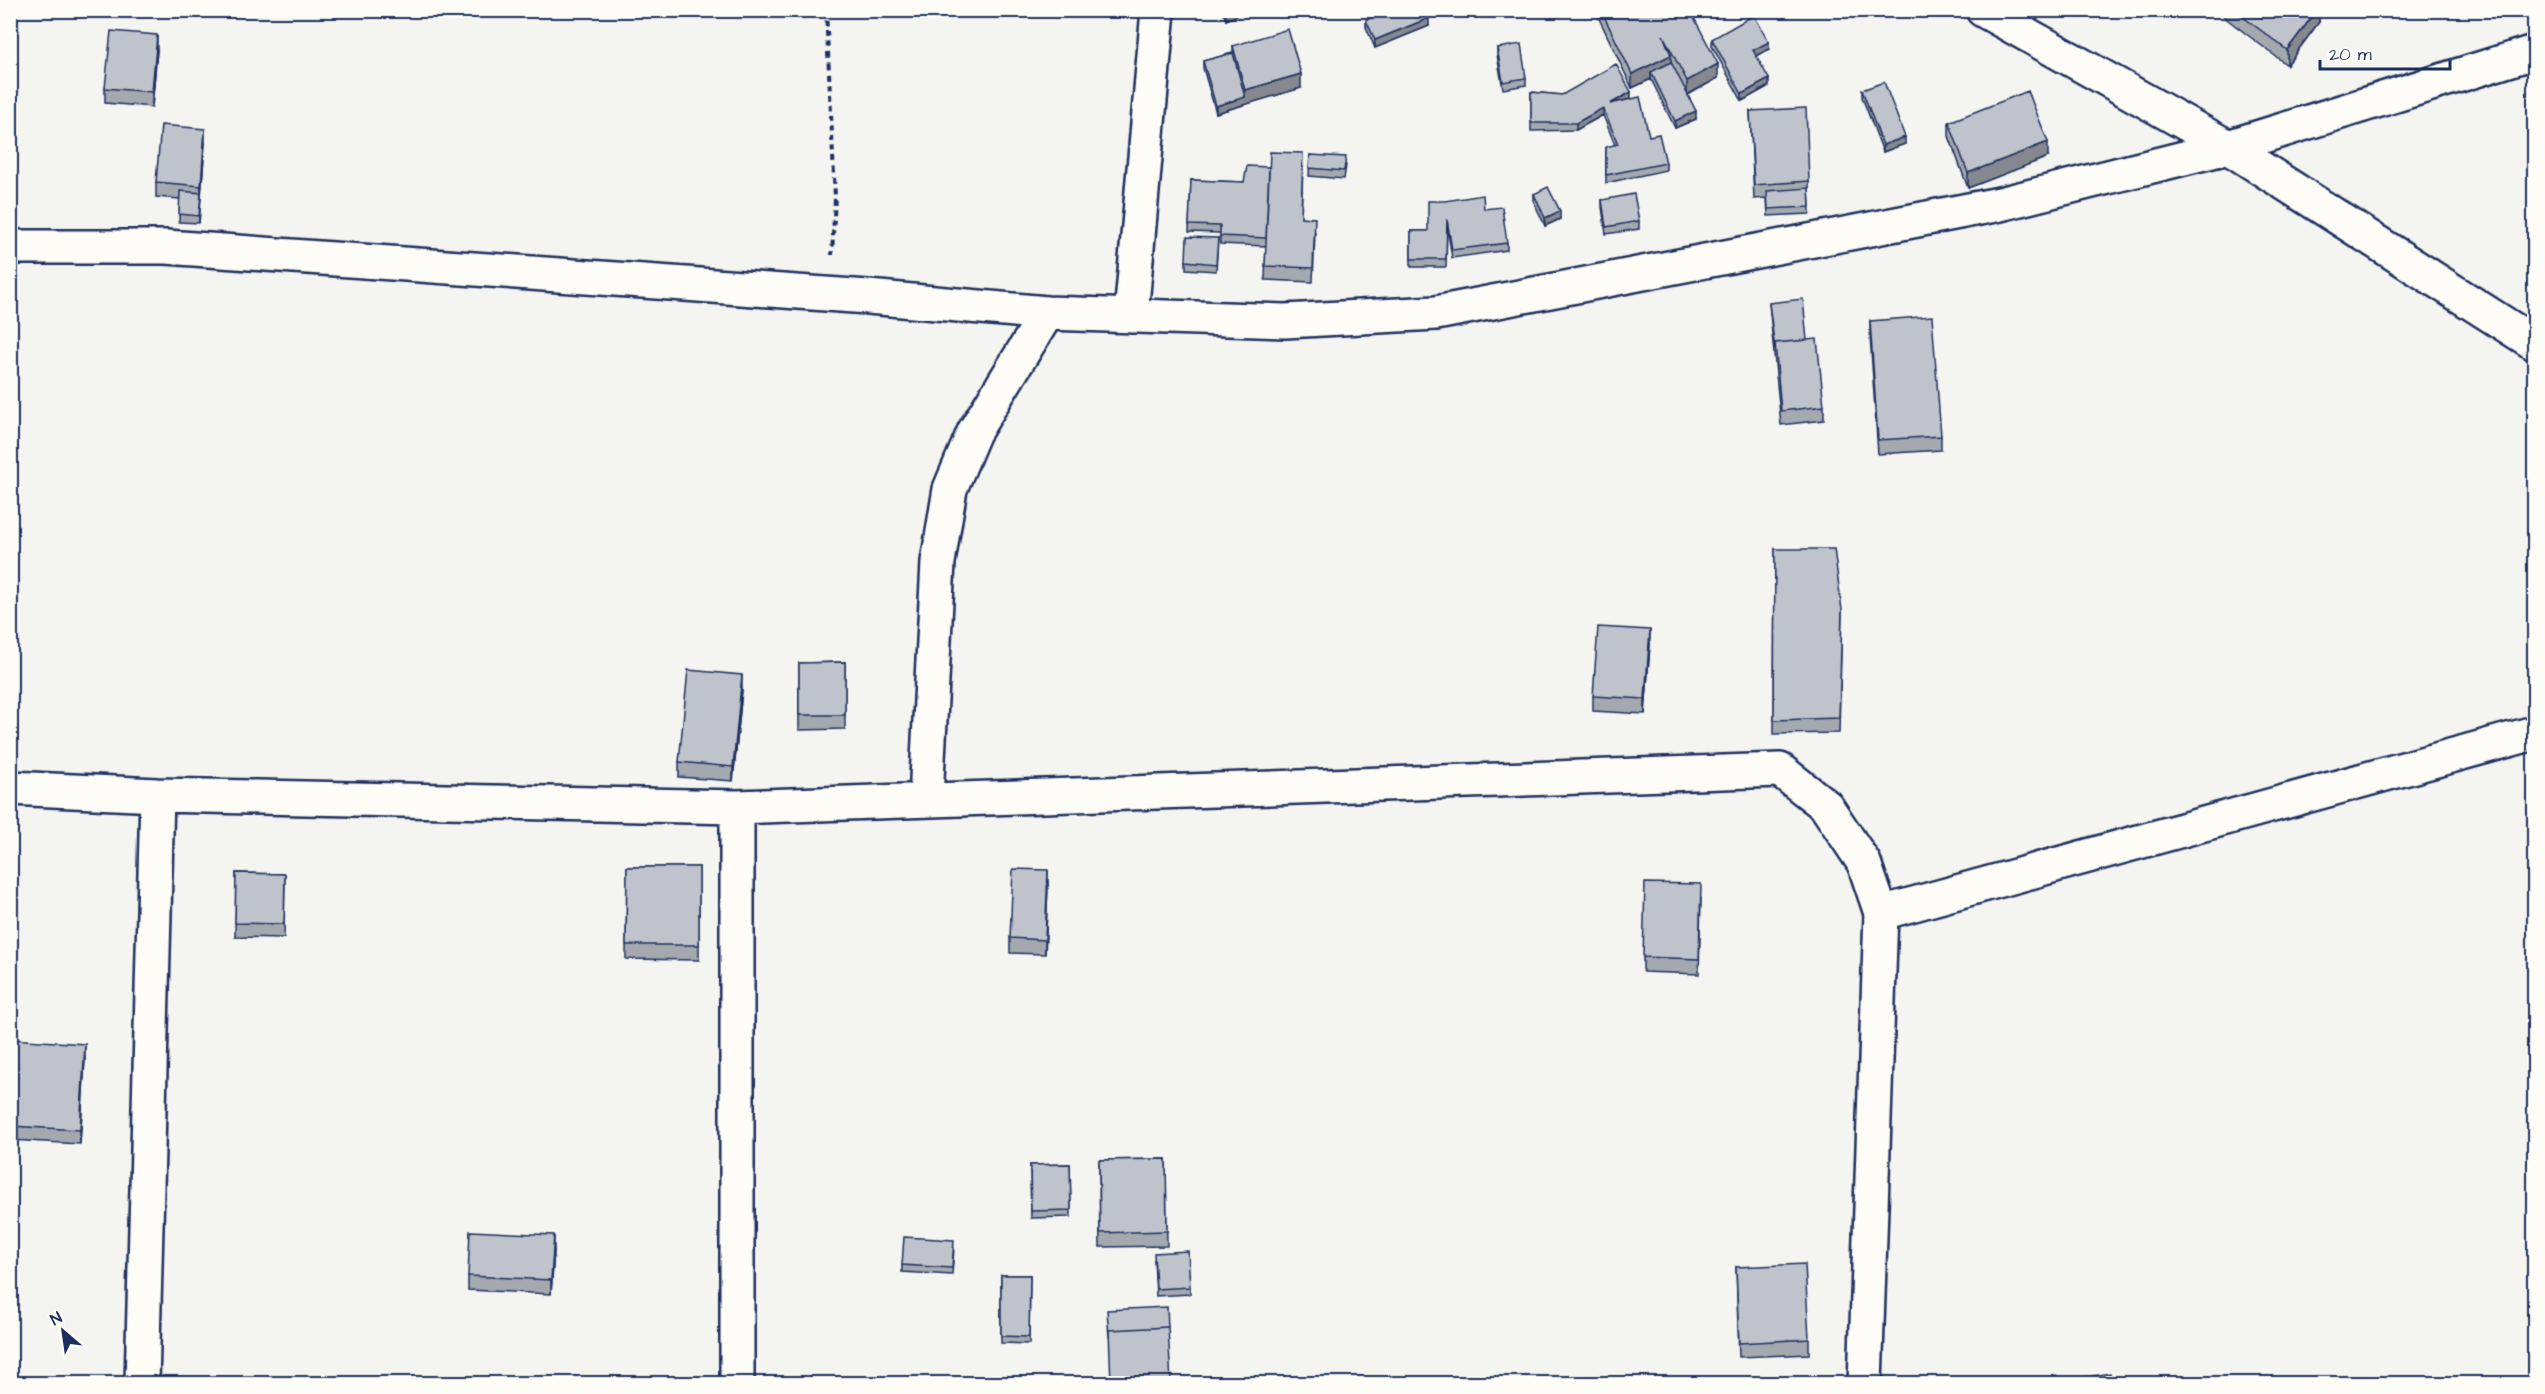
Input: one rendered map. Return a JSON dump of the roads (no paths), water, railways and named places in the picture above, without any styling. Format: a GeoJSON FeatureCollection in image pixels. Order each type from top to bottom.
{"type":"FeatureCollection","features":[{"type":"Feature","properties":{"kind":"street"},"geometry":{"type":"LineString","coordinates":[[1131,316],[1158,10]]}},
{"type":"Feature","properties":{"kind":"street"},"geometry":{"type":"LineString","coordinates":[[1983,10],[2228,147],[2535,343]]}},
{"type":"Feature","properties":{"kind":"street"},"geometry":{"type":"LineString","coordinates":[[10,247],[166,247],[829,294],[1047,314],[1285,321],[1436,313],[2000,204],[2228,147],[2535,52]]}},
{"type":"Feature","properties":{"kind":"street"},"geometry":{"type":"LineString","coordinates":[[926,799],[938,562],[950,489],[974,432],[1047,314]]}},
{"type":"Feature","properties":{"kind":"street"},"geometry":{"type":"LineString","coordinates":[[1881,913],[2535,733]]}},
{"type":"Feature","properties":{"kind":"street"},"geometry":{"type":"LineString","coordinates":[[10,788],[156,795],[737,807],[1780,770],[1826,806],[1864,863],[1881,913],[1865,1383]]}},
{"type":"Feature","properties":{"kind":"street"},"geometry":{"type":"LineString","coordinates":[[142,1383],[156,795]]}},
{"type":"Feature","properties":{"kind":"street"},"geometry":{"type":"LineString","coordinates":[[737,807],[737,1383]]}}]}
